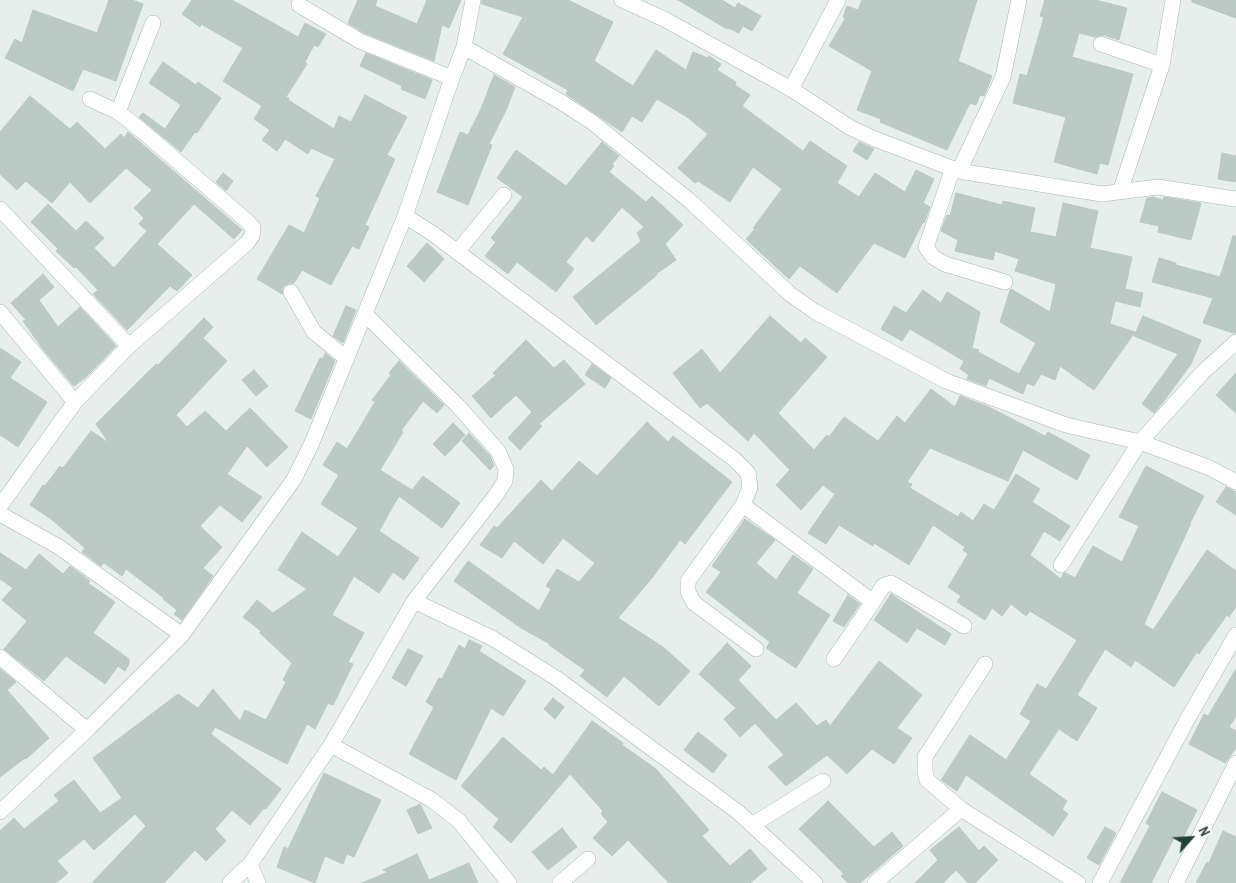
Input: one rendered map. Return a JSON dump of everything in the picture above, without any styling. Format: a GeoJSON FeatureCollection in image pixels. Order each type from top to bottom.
{"type":"FeatureCollection","features":[{"type":"Feature","properties":{"kind":"street"},"geometry":{"type":"LineString","coordinates":[[0,812],[87,730],[182,635],[294,479],[311,445],[366,315],[405,216],[464,47],[473,0]]}},
{"type":"Feature","properties":{"kind":"street"},"geometry":{"type":"LineString","coordinates":[[622,0],[664,19],[791,89],[859,132],[956,169],[1102,194],[1158,187],[1236,199]]}},
{"type":"Feature","properties":{"kind":"street"},"geometry":{"type":"LineString","coordinates":[[791,89],[838,0]]}},
{"type":"Feature","properties":{"kind":"street"},"geometry":{"type":"LineString","coordinates":[[1005,282],[945,264],[932,258],[926,247],[956,169],[1003,77],[1019,0]]}},
{"type":"Feature","properties":{"kind":"street"},"geometry":{"type":"LineString","coordinates":[[1120,192],[1162,65],[1173,0]]}},
{"type":"Feature","properties":{"kind":"street"},"geometry":{"type":"LineString","coordinates":[[299,4],[360,41],[452,78]]}},
{"type":"Feature","properties":{"kind":"street"},"geometry":{"type":"LineString","coordinates":[[118,112],[154,23]]}},
{"type":"Feature","properties":{"kind":"street"},"geometry":{"type":"LineString","coordinates":[[1101,44],[1162,65]]}},
{"type":"Feature","properties":{"kind":"street"},"geometry":{"type":"LineString","coordinates":[[464,47],[561,102],[592,122],[690,201],[790,294],[814,311],[946,381],[1066,425],[1140,442],[1210,468],[1236,482]]}},
{"type":"Feature","properties":{"kind":"street"},"geometry":{"type":"LineString","coordinates":[[0,506],[75,402],[129,346],[247,243],[252,236],[253,228],[248,220],[118,112],[90,99]]}},
{"type":"Feature","properties":{"kind":"street"},"geometry":{"type":"LineString","coordinates":[[457,252],[504,195]]}},
{"type":"Feature","properties":{"kind":"street"},"geometry":{"type":"LineString","coordinates":[[0,209],[129,346]]}},
{"type":"Feature","properties":{"kind":"street"},"geometry":{"type":"LineString","coordinates":[[405,216],[432,233],[734,459],[748,473],[750,487],[743,505],[688,580],[688,592],[694,603],[756,649]]}},
{"type":"Feature","properties":{"kind":"street"},"geometry":{"type":"LineString","coordinates":[[291,292],[314,332],[347,358]]}},
{"type":"Feature","properties":{"kind":"street"},"geometry":{"type":"LineString","coordinates":[[0,312],[75,402]]}},
{"type":"Feature","properties":{"kind":"street"},"geometry":{"type":"LineString","coordinates":[[230,883],[250,864],[331,745],[414,601],[496,495],[505,480],[506,469],[498,451],[458,406],[366,315]]}},
{"type":"Feature","properties":{"kind":"street"},"geometry":{"type":"LineString","coordinates":[[1061,565],[1140,442],[1203,372],[1236,342]]}},
{"type":"Feature","properties":{"kind":"street"},"geometry":{"type":"LineString","coordinates":[[743,505],[872,602]]}},
{"type":"Feature","properties":{"kind":"street"},"geometry":{"type":"LineString","coordinates":[[0,514],[59,547],[182,635]]}},
{"type":"Feature","properties":{"kind":"street"},"geometry":{"type":"LineString","coordinates":[[834,660],[882,586],[891,583],[964,626]]}},
{"type":"Feature","properties":{"kind":"street"},"geometry":{"type":"LineString","coordinates":[[414,601],[492,638],[556,678],[738,812],[815,883]]}},
{"type":"Feature","properties":{"kind":"street"},"geometry":{"type":"LineString","coordinates":[[1100,883],[1187,720],[1236,636]]}},
{"type":"Feature","properties":{"kind":"street"},"geometry":{"type":"LineString","coordinates":[[0,657],[87,730]]}},
{"type":"Feature","properties":{"kind":"street"},"geometry":{"type":"LineString","coordinates":[[985,664],[925,757],[927,780],[961,809],[1078,883]]}},
{"type":"Feature","properties":{"kind":"street"},"geometry":{"type":"LineString","coordinates":[[331,745],[432,800],[459,821],[509,883]]}},
{"type":"Feature","properties":{"kind":"street"},"geometry":{"type":"LineString","coordinates":[[1176,883],[1236,763]]}},
{"type":"Feature","properties":{"kind":"street"},"geometry":{"type":"LineString","coordinates":[[752,825],[823,781]]}},
{"type":"Feature","properties":{"kind":"street"},"geometry":{"type":"LineString","coordinates":[[875,883],[961,809]]}},
{"type":"Feature","properties":{"kind":"street"},"geometry":{"type":"LineString","coordinates":[[560,883],[588,859]]}},
{"type":"Feature","properties":{"kind":"street"},"geometry":{"type":"LineString","coordinates":[[250,864],[258,883]]}},
{"type":"Feature","properties":{"kind":"building"},"geometry":{"type":"Polygon","coordinates":[[[109,0],[132,0],[143,4],[116,81],[83,69],[73,91],[5,58],[15,39],[22,43],[33,10],[97,33],[109,0]]]}},
{"type":"Feature","properties":{"kind":"building"},"geometry":{"type":"Polygon","coordinates":[[[192,0],[232,0],[298,37],[305,23],[326,34],[318,47],[314,45],[305,62],[307,64],[286,97],[334,129],[339,116],[351,122],[365,95],[407,117],[387,155],[395,159],[365,225],[369,227],[359,249],[352,246],[331,285],[302,270],[294,283],[283,287],[282,294],[257,279],[289,225],[304,233],[320,198],[316,196],[335,159],[311,148],[308,154],[285,139],[277,151],[262,140],[270,130],[254,119],[262,106],[223,81],[243,48],[201,24],[200,27],[182,14],[192,0]]]}},
{"type":"Feature","properties":{"kind":"building"},"geometry":{"type":"Polygon","coordinates":[[[358,0],[377,0],[375,6],[417,24],[427,0],[461,0],[449,28],[442,25],[434,61],[364,33],[348,23],[358,0]]]}},
{"type":"Feature","properties":{"kind":"building"},"geometry":{"type":"Polygon","coordinates":[[[482,0],[568,0],[613,22],[594,61],[633,86],[656,50],[686,70],[693,52],[708,58],[709,56],[721,64],[717,70],[736,82],[735,85],[750,95],[742,106],[803,151],[810,141],[847,166],[837,183],[859,197],[875,173],[905,192],[916,170],[934,179],[923,203],[930,207],[924,223],[905,258],[874,243],[837,293],[800,266],[789,279],[746,239],[782,189],[753,167],[730,202],[698,181],[695,183],[678,168],[708,134],[687,117],[657,99],[642,122],[632,116],[622,132],[566,94],[568,90],[503,54],[523,17],[482,4],[482,0]]]}},
{"type":"Feature","properties":{"kind":"building"},"geometry":{"type":"Polygon","coordinates":[[[678,0],[722,0],[735,8],[738,3],[761,16],[752,31],[743,26],[739,33],[727,29],[678,0]]]}},
{"type":"Feature","properties":{"kind":"building"},"geometry":{"type":"Polygon","coordinates":[[[862,0],[977,0],[958,61],[992,76],[984,96],[980,95],[976,105],[970,103],[947,150],[880,122],[881,119],[857,110],[872,71],[829,46],[845,19],[843,17],[847,6],[858,10],[862,0]]]}},
{"type":"Feature","properties":{"kind":"building"},"geometry":{"type":"Polygon","coordinates":[[[1045,0],[1095,0],[1127,8],[1119,40],[1104,35],[1095,37],[1079,33],[1072,57],[1133,74],[1108,165],[1100,163],[1097,174],[1054,162],[1066,117],[1013,103],[1020,74],[1027,76],[1044,17],[1040,16],[1045,0]]]}},
{"type":"Feature","properties":{"kind":"building"},"geometry":{"type":"Polygon","coordinates":[[[1192,0],[1236,0],[1236,18],[1192,2],[1192,0]]]}},
{"type":"Feature","properties":{"kind":"building"},"geometry":{"type":"Polygon","coordinates":[[[366,53],[432,80],[425,99],[401,89],[402,86],[360,66],[366,53]]]}},
{"type":"Feature","properties":{"kind":"building"},"geometry":{"type":"Polygon","coordinates":[[[163,62],[196,85],[198,82],[221,98],[197,133],[195,132],[181,152],[139,117],[143,113],[165,129],[181,105],[149,83],[163,62]]]}},
{"type":"Feature","properties":{"kind":"building"},"geometry":{"type":"Polygon","coordinates":[[[494,75],[515,87],[489,144],[492,145],[468,205],[437,192],[460,132],[468,135],[481,109],[494,75]]]}},
{"type":"Feature","properties":{"kind":"building"},"geometry":{"type":"Polygon","coordinates":[[[30,96],[70,129],[77,122],[105,149],[121,134],[124,138],[128,132],[242,230],[234,239],[194,204],[157,244],[192,275],[177,291],[170,286],[127,330],[93,294],[98,290],[76,267],[74,268],[56,251],[58,249],[31,222],[48,204],[76,231],[86,221],[104,238],[94,248],[114,268],[147,231],[139,224],[144,218],[134,208],[152,190],[126,168],[90,203],[70,182],[52,203],[26,181],[17,190],[0,174],[0,132],[30,96]]]}},
{"type":"Feature","properties":{"kind":"building"},"geometry":{"type":"Polygon","coordinates":[[[602,142],[619,156],[612,164],[614,166],[609,172],[646,202],[652,196],[683,225],[665,244],[676,260],[656,274],[596,325],[573,297],[641,241],[637,233],[644,227],[622,207],[593,242],[586,236],[566,262],[574,269],[556,292],[517,262],[508,274],[485,256],[496,242],[491,238],[523,197],[497,178],[516,150],[566,186],[602,142]]]}},
{"type":"Feature","properties":{"kind":"building"},"geometry":{"type":"Polygon","coordinates":[[[859,142],[874,149],[867,160],[853,151],[859,142]]]}},
{"type":"Feature","properties":{"kind":"building"},"geometry":{"type":"Polygon","coordinates":[[[1222,153],[1236,156],[1236,182],[1218,179],[1222,153]]]}},
{"type":"Feature","properties":{"kind":"building"},"geometry":{"type":"Polygon","coordinates":[[[223,173],[233,181],[226,191],[216,182],[223,173]]]}},
{"type":"Feature","properties":{"kind":"building"},"geometry":{"type":"Polygon","coordinates":[[[956,193],[1002,205],[1003,201],[1035,208],[1030,232],[1056,237],[1063,203],[1098,211],[1090,248],[1132,257],[1125,289],[1143,293],[1140,307],[1115,301],[1110,324],[1135,332],[1094,390],[1060,366],[1055,380],[1041,374],[1034,386],[1027,383],[1023,394],[989,378],[986,386],[967,379],[969,375],[960,369],[964,361],[910,329],[902,341],[881,329],[894,306],[906,313],[923,290],[941,303],[947,292],[980,312],[972,348],[979,350],[978,352],[1019,374],[1036,343],[1000,322],[1010,290],[1050,312],[1056,284],[1015,271],[1019,259],[995,251],[993,260],[955,251],[958,240],[941,231],[947,215],[950,216],[956,193]]]}},
{"type":"Feature","properties":{"kind":"building"},"geometry":{"type":"Polygon","coordinates":[[[1153,197],[1163,200],[1164,197],[1201,203],[1191,240],[1158,232],[1159,226],[1140,222],[1147,198],[1153,197]]]}},
{"type":"Feature","properties":{"kind":"building"},"geometry":{"type":"Polygon","coordinates":[[[1233,236],[1236,236],[1236,333],[1203,323],[1213,298],[1152,282],[1159,258],[1176,263],[1176,265],[1220,277],[1233,236]]]}},
{"type":"Feature","properties":{"kind":"building"},"geometry":{"type":"Polygon","coordinates":[[[427,243],[444,259],[424,282],[407,266],[427,243]]]}},
{"type":"Feature","properties":{"kind":"building"},"geometry":{"type":"Polygon","coordinates":[[[43,274],[54,287],[39,300],[58,327],[80,307],[116,346],[86,377],[74,386],[42,348],[23,321],[26,320],[11,303],[43,274]]]}},
{"type":"Feature","properties":{"kind":"building"},"geometry":{"type":"Polygon","coordinates":[[[346,306],[356,310],[343,343],[333,336],[346,306]]]}},
{"type":"Feature","properties":{"kind":"building"},"geometry":{"type":"Polygon","coordinates":[[[770,316],[801,343],[805,338],[827,357],[778,413],[814,450],[827,435],[829,437],[844,417],[878,441],[897,416],[905,423],[931,389],[955,407],[960,396],[989,407],[1045,436],[1048,432],[1090,455],[1077,480],[1023,450],[1008,481],[930,448],[907,482],[912,484],[910,488],[958,517],[961,512],[973,521],[984,504],[994,510],[1016,474],[1040,489],[1032,502],[1070,526],[1060,541],[1044,531],[1030,555],[1061,579],[1063,574],[1066,573],[1075,578],[1093,546],[1122,562],[1139,526],[1119,517],[1146,466],[1204,496],[1144,624],[1153,630],[1207,550],[1236,571],[1236,606],[1229,617],[1227,615],[1199,654],[1197,652],[1174,687],[1135,660],[1131,667],[1105,649],[1077,695],[1097,708],[1077,741],[1059,729],[1029,774],[1067,801],[1062,809],[1068,814],[1053,836],[966,775],[957,791],[941,780],[970,735],[1006,760],[1031,721],[1020,714],[1037,684],[1046,689],[1077,640],[1030,611],[1026,616],[1011,604],[1002,616],[992,608],[985,620],[957,602],[961,596],[948,587],[968,554],[963,550],[965,547],[933,525],[909,565],[874,543],[873,546],[839,525],[826,544],[808,533],[835,494],[823,485],[801,510],[776,485],[790,470],[754,433],[748,441],[707,403],[700,408],[673,373],[702,349],[720,373],[770,316]]]}},
{"type":"Feature","properties":{"kind":"building"},"geometry":{"type":"Polygon","coordinates":[[[1143,316],[1201,340],[1191,364],[1154,413],[1142,404],[1178,354],[1134,336],[1143,316]]]}},
{"type":"Feature","properties":{"kind":"building"},"geometry":{"type":"Polygon","coordinates":[[[204,318],[213,327],[203,338],[227,361],[176,415],[187,427],[205,411],[226,431],[250,408],[288,447],[267,467],[247,446],[227,474],[262,497],[242,522],[220,505],[200,526],[222,547],[203,568],[213,576],[182,620],[174,614],[177,610],[164,598],[126,569],[122,576],[104,563],[101,566],[82,552],[85,548],[51,519],[30,505],[43,485],[45,486],[60,466],[63,468],[91,431],[109,443],[96,424],[204,318]]]}},
{"type":"Feature","properties":{"kind":"building"},"geometry":{"type":"Polygon","coordinates":[[[526,340],[554,368],[564,360],[585,384],[539,424],[542,426],[520,450],[508,438],[532,412],[516,395],[491,418],[472,396],[496,375],[493,373],[526,340]]]}},
{"type":"Feature","properties":{"kind":"building"},"geometry":{"type":"Polygon","coordinates":[[[0,348],[21,362],[10,378],[47,402],[18,447],[0,435],[0,348]]]}},
{"type":"Feature","properties":{"kind":"building"},"geometry":{"type":"Polygon","coordinates":[[[325,353],[335,361],[311,419],[295,411],[320,358],[323,359],[325,353]]]}},
{"type":"Feature","properties":{"kind":"building"},"geometry":{"type":"Polygon","coordinates":[[[399,361],[444,405],[437,413],[423,401],[401,431],[403,432],[380,470],[412,490],[423,476],[460,503],[442,528],[399,496],[379,531],[419,558],[404,580],[393,572],[379,593],[354,576],[332,615],[364,633],[348,662],[353,664],[333,705],[328,703],[315,729],[307,724],[287,764],[215,727],[211,734],[281,789],[266,809],[264,808],[250,825],[232,810],[215,829],[226,841],[206,861],[195,850],[164,883],[92,883],[146,826],[135,814],[94,850],[84,839],[57,861],[68,873],[56,883],[0,883],[0,831],[14,818],[24,829],[59,801],[54,795],[74,780],[100,813],[122,798],[93,758],[178,694],[198,708],[213,689],[240,721],[245,710],[266,720],[286,682],[283,680],[292,663],[260,633],[261,631],[243,617],[257,600],[273,613],[307,589],[278,570],[302,532],[338,557],[358,528],[321,504],[339,475],[323,465],[337,442],[347,449],[375,402],[372,400],[399,361]]]}},
{"type":"Feature","properties":{"kind":"building"},"geometry":{"type":"Polygon","coordinates":[[[592,364],[611,378],[605,388],[585,375],[592,364]]]}},
{"type":"Feature","properties":{"kind":"building"},"geometry":{"type":"Polygon","coordinates":[[[254,370],[268,386],[256,396],[242,380],[254,370]]]}},
{"type":"Feature","properties":{"kind":"building"},"geometry":{"type":"Polygon","coordinates":[[[1236,373],[1236,413],[1216,395],[1236,373]]]}},
{"type":"Feature","properties":{"kind":"building"},"geometry":{"type":"Polygon","coordinates":[[[647,422],[668,442],[673,436],[732,482],[685,544],[680,540],[652,578],[618,618],[663,647],[690,671],[659,706],[624,676],[607,697],[580,676],[585,670],[550,644],[521,628],[454,581],[468,561],[539,611],[551,589],[546,586],[557,569],[579,582],[595,563],[563,538],[543,564],[514,541],[502,558],[480,545],[494,526],[497,528],[541,480],[552,491],[579,461],[597,476],[647,422]]]}},
{"type":"Feature","properties":{"kind":"building"},"geometry":{"type":"Polygon","coordinates":[[[453,423],[465,435],[445,456],[433,444],[453,423]]]}},
{"type":"Feature","properties":{"kind":"building"},"geometry":{"type":"Polygon","coordinates":[[[469,433],[490,456],[494,466],[490,470],[462,441],[469,433]]]}},
{"type":"Feature","properties":{"kind":"building"},"geometry":{"type":"Polygon","coordinates":[[[1226,487],[1236,492],[1236,515],[1216,502],[1226,487]]]}},
{"type":"Feature","properties":{"kind":"building"},"geometry":{"type":"Polygon","coordinates":[[[745,519],[775,540],[756,563],[776,580],[793,555],[813,569],[797,593],[830,615],[796,668],[766,648],[770,642],[706,592],[721,572],[712,566],[745,519]]]}},
{"type":"Feature","properties":{"kind":"building"},"geometry":{"type":"Polygon","coordinates":[[[0,553],[26,570],[39,554],[63,574],[70,566],[90,581],[88,583],[115,602],[93,633],[129,659],[129,664],[125,671],[118,666],[105,684],[66,656],[44,681],[4,649],[27,621],[2,600],[13,588],[0,579],[0,553]]]}},
{"type":"Feature","properties":{"kind":"building"},"geometry":{"type":"Polygon","coordinates":[[[891,594],[951,634],[945,645],[917,628],[907,643],[874,620],[891,594]]]}},
{"type":"Feature","properties":{"kind":"building"},"geometry":{"type":"Polygon","coordinates":[[[848,595],[860,604],[844,627],[833,621],[848,595]]]}},
{"type":"Feature","properties":{"kind":"building"},"geometry":{"type":"Polygon","coordinates":[[[469,640],[482,646],[479,651],[526,681],[503,716],[491,708],[456,780],[409,754],[434,707],[426,702],[439,678],[442,679],[459,645],[465,649],[469,640]]]}},
{"type":"Feature","properties":{"kind":"building"},"geometry":{"type":"Polygon","coordinates":[[[727,643],[751,666],[738,680],[776,720],[796,703],[817,726],[826,720],[830,726],[879,661],[922,695],[897,728],[912,738],[894,764],[872,749],[847,774],[827,755],[786,786],[768,767],[784,755],[755,723],[740,737],[724,719],[736,708],[699,674],[727,643]]]}},
{"type":"Feature","properties":{"kind":"building"},"geometry":{"type":"Polygon","coordinates":[[[408,649],[423,656],[406,686],[392,678],[408,649]]]}},
{"type":"Feature","properties":{"kind":"building"},"geometry":{"type":"Polygon","coordinates":[[[0,669],[16,682],[7,690],[49,738],[26,759],[0,777],[0,669]]]}},
{"type":"Feature","properties":{"kind":"building"},"geometry":{"type":"Polygon","coordinates":[[[1236,669],[1236,716],[1229,727],[1236,731],[1236,748],[1225,763],[1189,744],[1204,714],[1208,716],[1236,669]]]}},
{"type":"Feature","properties":{"kind":"building"},"geometry":{"type":"Polygon","coordinates":[[[553,698],[564,707],[555,719],[544,709],[553,698]]]}},
{"type":"Feature","properties":{"kind":"building"},"geometry":{"type":"Polygon","coordinates":[[[592,721],[656,769],[709,830],[702,836],[730,866],[750,849],[767,869],[750,883],[669,883],[628,840],[612,856],[593,838],[608,822],[601,814],[603,811],[570,774],[511,843],[493,827],[499,819],[461,786],[503,737],[541,770],[544,767],[553,775],[592,721]]]}},
{"type":"Feature","properties":{"kind":"building"},"geometry":{"type":"Polygon","coordinates":[[[698,732],[727,755],[713,773],[684,750],[698,732]]]}},
{"type":"Feature","properties":{"kind":"building"},"geometry":{"type":"Polygon","coordinates":[[[324,773],[381,800],[354,857],[347,854],[343,864],[325,856],[315,883],[277,867],[284,847],[288,849],[324,773]]]}},
{"type":"Feature","properties":{"kind":"building"},"geometry":{"type":"Polygon","coordinates":[[[1162,792],[1197,810],[1181,842],[1174,838],[1151,883],[1120,883],[1150,826],[1146,823],[1162,792]]]}},
{"type":"Feature","properties":{"kind":"building"},"geometry":{"type":"Polygon","coordinates":[[[828,801],[874,847],[892,832],[903,846],[860,883],[848,883],[841,876],[844,874],[799,829],[828,801]]]}},
{"type":"Feature","properties":{"kind":"building"},"geometry":{"type":"Polygon","coordinates":[[[420,804],[432,828],[418,834],[407,810],[420,804]]]}},
{"type":"Feature","properties":{"kind":"building"},"geometry":{"type":"Polygon","coordinates":[[[959,827],[979,851],[984,846],[998,860],[975,883],[968,883],[956,870],[943,883],[915,883],[938,860],[930,850],[959,827]]]}},
{"type":"Feature","properties":{"kind":"building"},"geometry":{"type":"Polygon","coordinates":[[[1105,827],[1116,833],[1099,865],[1087,858],[1105,827]]]}},
{"type":"Feature","properties":{"kind":"building"},"geometry":{"type":"Polygon","coordinates":[[[562,828],[577,847],[548,870],[532,852],[562,828]]]}},
{"type":"Feature","properties":{"kind":"building"},"geometry":{"type":"Polygon","coordinates":[[[1223,831],[1236,837],[1236,883],[1196,883],[1207,862],[1209,863],[1223,831]]]}},
{"type":"Feature","properties":{"kind":"building"},"geometry":{"type":"Polygon","coordinates":[[[417,854],[429,880],[469,863],[478,883],[362,883],[388,872],[383,870],[417,854]]]}}]}
